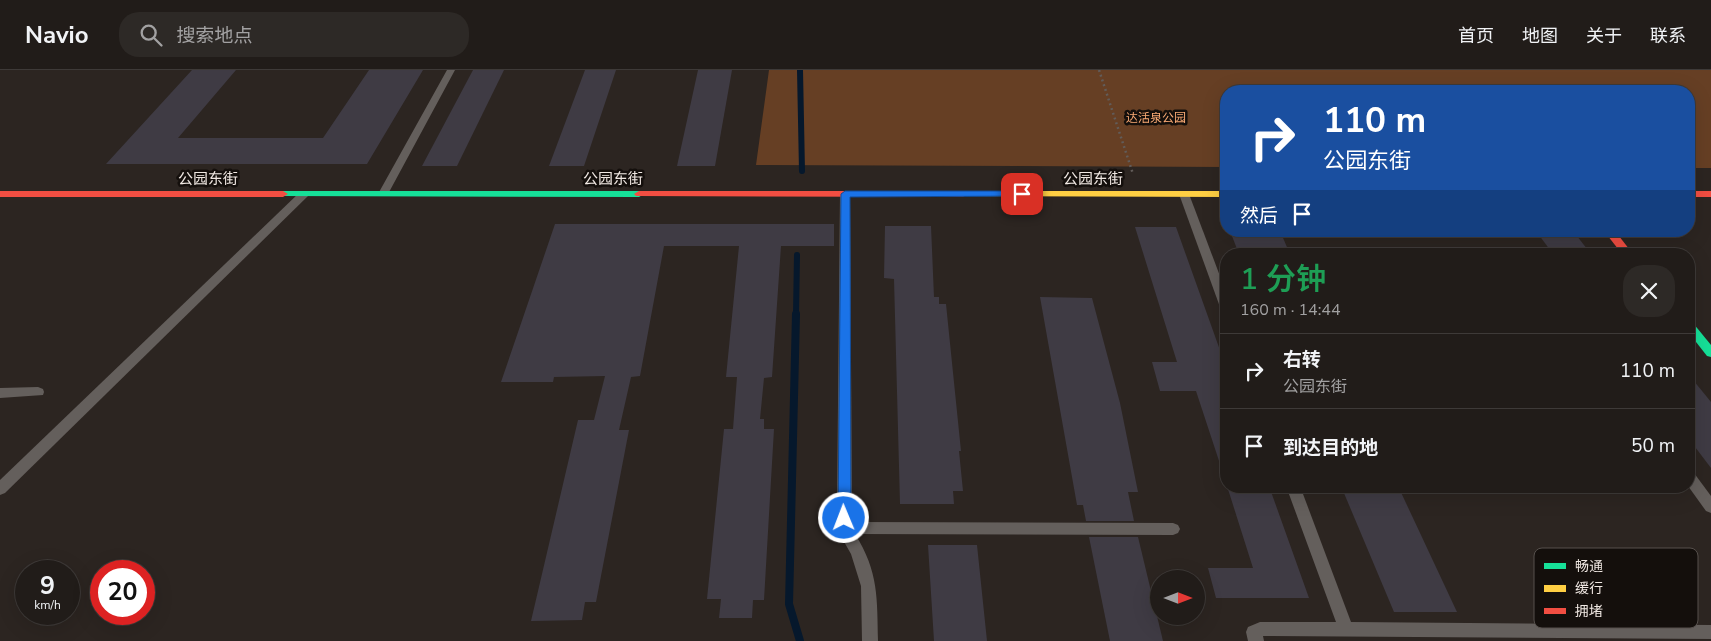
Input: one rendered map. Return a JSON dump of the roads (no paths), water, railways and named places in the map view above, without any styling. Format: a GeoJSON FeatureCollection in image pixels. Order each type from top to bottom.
{"type":"FeatureCollection","features":[{"type":"Feature","properties":{"kind":"street","name":"公园东街"},"geometry":{"type":"LineString","coordinates":[[0,194],[1220,194]]}},
{"type":"Feature","properties":{"kind":"street"},"geometry":{"type":"LineString","coordinates":[[1695,194],[1711,194]]}},
{"type":"Feature","properties":{"kind":"street"},"geometry":{"type":"LineString","coordinates":[[1614,237],[1623,248]]}},
{"type":"Feature","properties":{"kind":"street"},"geometry":{"type":"LineString","coordinates":[[1695,333],[1711,353]]}},
{"type":"Feature","properties":{"kind":"lane"},"geometry":{"type":"LineString","coordinates":[[382,194],[451,70]]}},
{"type":"Feature","properties":{"kind":"lane"},"geometry":{"type":"LineString","coordinates":[[0,489],[304,194]]}},
{"type":"Feature","properties":{"kind":"lane"},"geometry":{"type":"LineString","coordinates":[[845,194],[845,528],[846,533],[858,552],[869,586],[870,641]]}},
{"type":"Feature","properties":{"kind":"lane"},"geometry":{"type":"LineString","coordinates":[[1184,194],[1220,291]]}},
{"type":"Feature","properties":{"kind":"lane"},"geometry":{"type":"LineString","coordinates":[[0,393],[38,392]]}},
{"type":"Feature","properties":{"kind":"lane"},"geometry":{"type":"LineString","coordinates":[[1695,485],[1711,507]]}},
{"type":"Feature","properties":{"kind":"lane"},"geometry":{"type":"LineString","coordinates":[[1296,493],[1346,629]]}},
{"type":"Feature","properties":{"kind":"lane"},"geometry":{"type":"LineString","coordinates":[[845,528],[1173,529]]}},
{"type":"Feature","properties":{"kind":"lane"},"geometry":{"type":"LineString","coordinates":[[1256,641],[1254,632],[1260,629],[1346,629],[1609,636],[1711,632]]}},
{"type":"Feature","properties":{"kind":"waterway"},"geometry":{"type":"LineString","coordinates":[[800,70],[802,171]]}},
{"type":"Feature","properties":{"kind":"waterway"},"geometry":{"type":"LineString","coordinates":[[796,315],[797,255]]}},
{"type":"Feature","properties":{"kind":"waterway"},"geometry":{"type":"LineString","coordinates":[[796,314],[789,604],[800,641]]}},
{"type":"Feature","properties":{"kind":"park label","name":"达活泉公园"},"geometry":{"type":"Point","coordinates":[1156,118]}}]}
